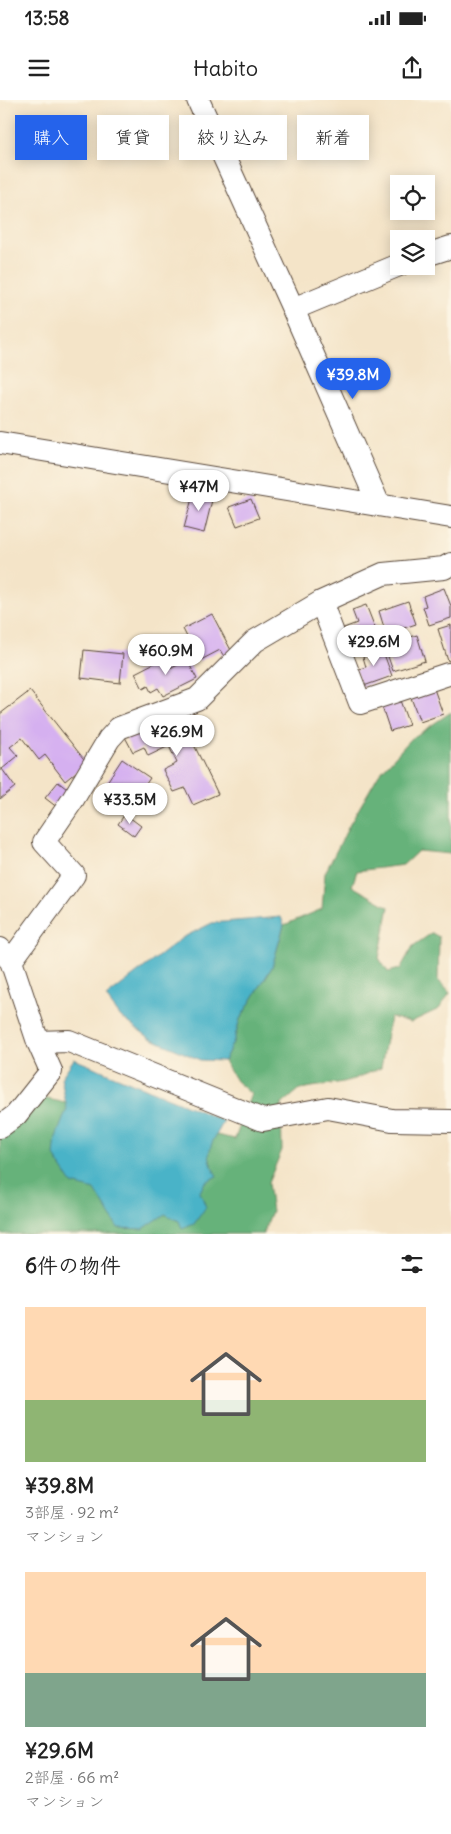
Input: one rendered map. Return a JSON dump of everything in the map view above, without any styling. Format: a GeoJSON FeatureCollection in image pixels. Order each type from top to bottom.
{"type":"FeatureCollection","features":[{"type":"Feature","properties":{"kind":"street"},"geometry":{"type":"LineString","coordinates":[[198,100],[293,309],[379,506]]}},
{"type":"Feature","properties":{"kind":"street"},"geometry":{"type":"LineString","coordinates":[[435,252],[451,247]]}},
{"type":"Feature","properties":{"kind":"street"},"geometry":{"type":"LineString","coordinates":[[293,309],[390,269]]}},
{"type":"Feature","properties":{"kind":"street"},"geometry":{"type":"LineString","coordinates":[[0,443],[451,517]]}},
{"type":"Feature","properties":{"kind":"street"},"geometry":{"type":"LineString","coordinates":[[0,1127],[16,1115],[51,1071],[38,1042],[6,955],[74,875],[44,842],[110,739],[119,728],[197,700],[255,641],[321,602],[383,574],[444,568],[451,564]]}},
{"type":"Feature","properties":{"kind":"street"},"geometry":{"type":"LineString","coordinates":[[321,602],[360,703],[448,674]]}},
{"type":"Feature","properties":{"kind":"street"},"geometry":{"type":"LineString","coordinates":[[38,1042],[69,1041],[263,1120],[328,1108],[392,1120],[451,1121]]}},
{"type":"Feature","properties":{"kind":"green space"},"geometry":{"type":"Polygon","coordinates":[[[451,712],[451,854],[418,851],[403,865],[357,871],[352,886],[389,907],[379,958],[388,972],[400,969],[413,946],[432,933],[439,937],[438,980],[450,993],[439,1009],[411,1022],[390,1017],[381,1068],[349,1081],[300,1089],[281,1105],[282,1150],[268,1183],[272,1211],[263,1234],[0,1234],[0,1116],[38,1097],[235,1139],[251,1094],[236,1081],[224,1061],[234,1040],[240,1019],[272,967],[284,925],[322,909],[325,873],[350,824],[379,774],[411,739],[451,712]]]}},
{"type":"Feature","properties":{"kind":"water"},"geometry":{"type":"Polygon","coordinates":[[[281,917],[284,925],[272,967],[240,1019],[234,1040],[224,1061],[200,1060],[150,1038],[121,1017],[106,997],[182,938],[212,923],[281,917]]]}},
{"type":"Feature","properties":{"kind":"water"},"geometry":{"type":"Polygon","coordinates":[[[74,1059],[224,1121],[210,1148],[209,1154],[217,1176],[205,1182],[200,1192],[206,1207],[194,1224],[182,1229],[179,1221],[165,1214],[143,1229],[118,1228],[95,1190],[72,1184],[54,1156],[56,1137],[67,1109],[61,1078],[74,1059]]]}},
{"type":"Feature","properties":{"kind":"building"},"geometry":{"type":"Polygon","coordinates":[[[194,491],[213,496],[204,533],[184,528],[194,491]]]}},
{"type":"Feature","properties":{"kind":"building"},"geometry":{"type":"Polygon","coordinates":[[[251,499],[259,518],[237,526],[229,507],[251,499]]]}},
{"type":"Feature","properties":{"kind":"building"},"geometry":{"type":"Polygon","coordinates":[[[444,588],[451,606],[451,618],[429,625],[423,607],[426,606],[423,596],[444,588]]]}},
{"type":"Feature","properties":{"kind":"building"},"geometry":{"type":"Polygon","coordinates":[[[408,601],[416,624],[386,634],[379,611],[408,601]]]}},
{"type":"Feature","properties":{"kind":"building"},"geometry":{"type":"Polygon","coordinates":[[[366,605],[379,638],[349,650],[341,629],[357,623],[352,610],[366,605]]]}},
{"type":"Feature","properties":{"kind":"building"},"geometry":{"type":"Polygon","coordinates":[[[212,614],[233,654],[225,658],[220,650],[199,661],[183,629],[212,614]]]}},
{"type":"Feature","properties":{"kind":"building"},"geometry":{"type":"Polygon","coordinates":[[[451,625],[451,660],[448,661],[438,629],[451,625]]]}},
{"type":"Feature","properties":{"kind":"building"},"geometry":{"type":"Polygon","coordinates":[[[417,635],[425,661],[393,671],[384,645],[417,635]]]}},
{"type":"Feature","properties":{"kind":"building"},"geometry":{"type":"Polygon","coordinates":[[[380,643],[392,676],[361,687],[356,670],[366,667],[363,657],[368,655],[365,649],[380,643]]]}},
{"type":"Feature","properties":{"kind":"building"},"geometry":{"type":"Polygon","coordinates":[[[84,650],[123,654],[120,683],[81,678],[84,650]]]}},
{"type":"Feature","properties":{"kind":"building"},"geometry":{"type":"Polygon","coordinates":[[[166,657],[172,668],[187,660],[197,679],[163,696],[158,688],[151,692],[148,686],[143,689],[135,673],[166,657]]]}},
{"type":"Feature","properties":{"kind":"building"},"geometry":{"type":"Polygon","coordinates":[[[433,686],[443,714],[420,722],[410,695],[433,686]]]}},
{"type":"Feature","properties":{"kind":"building"},"geometry":{"type":"Polygon","coordinates":[[[30,691],[87,763],[65,781],[45,755],[39,760],[22,738],[10,747],[18,756],[2,769],[15,787],[0,799],[0,714],[30,691]]]}},
{"type":"Feature","properties":{"kind":"building"},"geometry":{"type":"Polygon","coordinates":[[[398,695],[409,725],[390,731],[380,701],[398,695]]]}},
{"type":"Feature","properties":{"kind":"building"},"geometry":{"type":"Polygon","coordinates":[[[178,712],[218,794],[193,805],[185,788],[174,792],[163,770],[177,763],[169,746],[148,756],[144,747],[133,752],[125,737],[178,712]]]}},
{"type":"Feature","properties":{"kind":"building"},"geometry":{"type":"Polygon","coordinates":[[[122,759],[150,778],[131,806],[103,788],[122,759]]]}},
{"type":"Feature","properties":{"kind":"building"},"geometry":{"type":"Polygon","coordinates":[[[58,782],[71,792],[58,808],[45,798],[58,782]]]}},
{"type":"Feature","properties":{"kind":"building"},"geometry":{"type":"Polygon","coordinates":[[[125,814],[141,826],[134,836],[118,824],[125,814]]]}}]}
